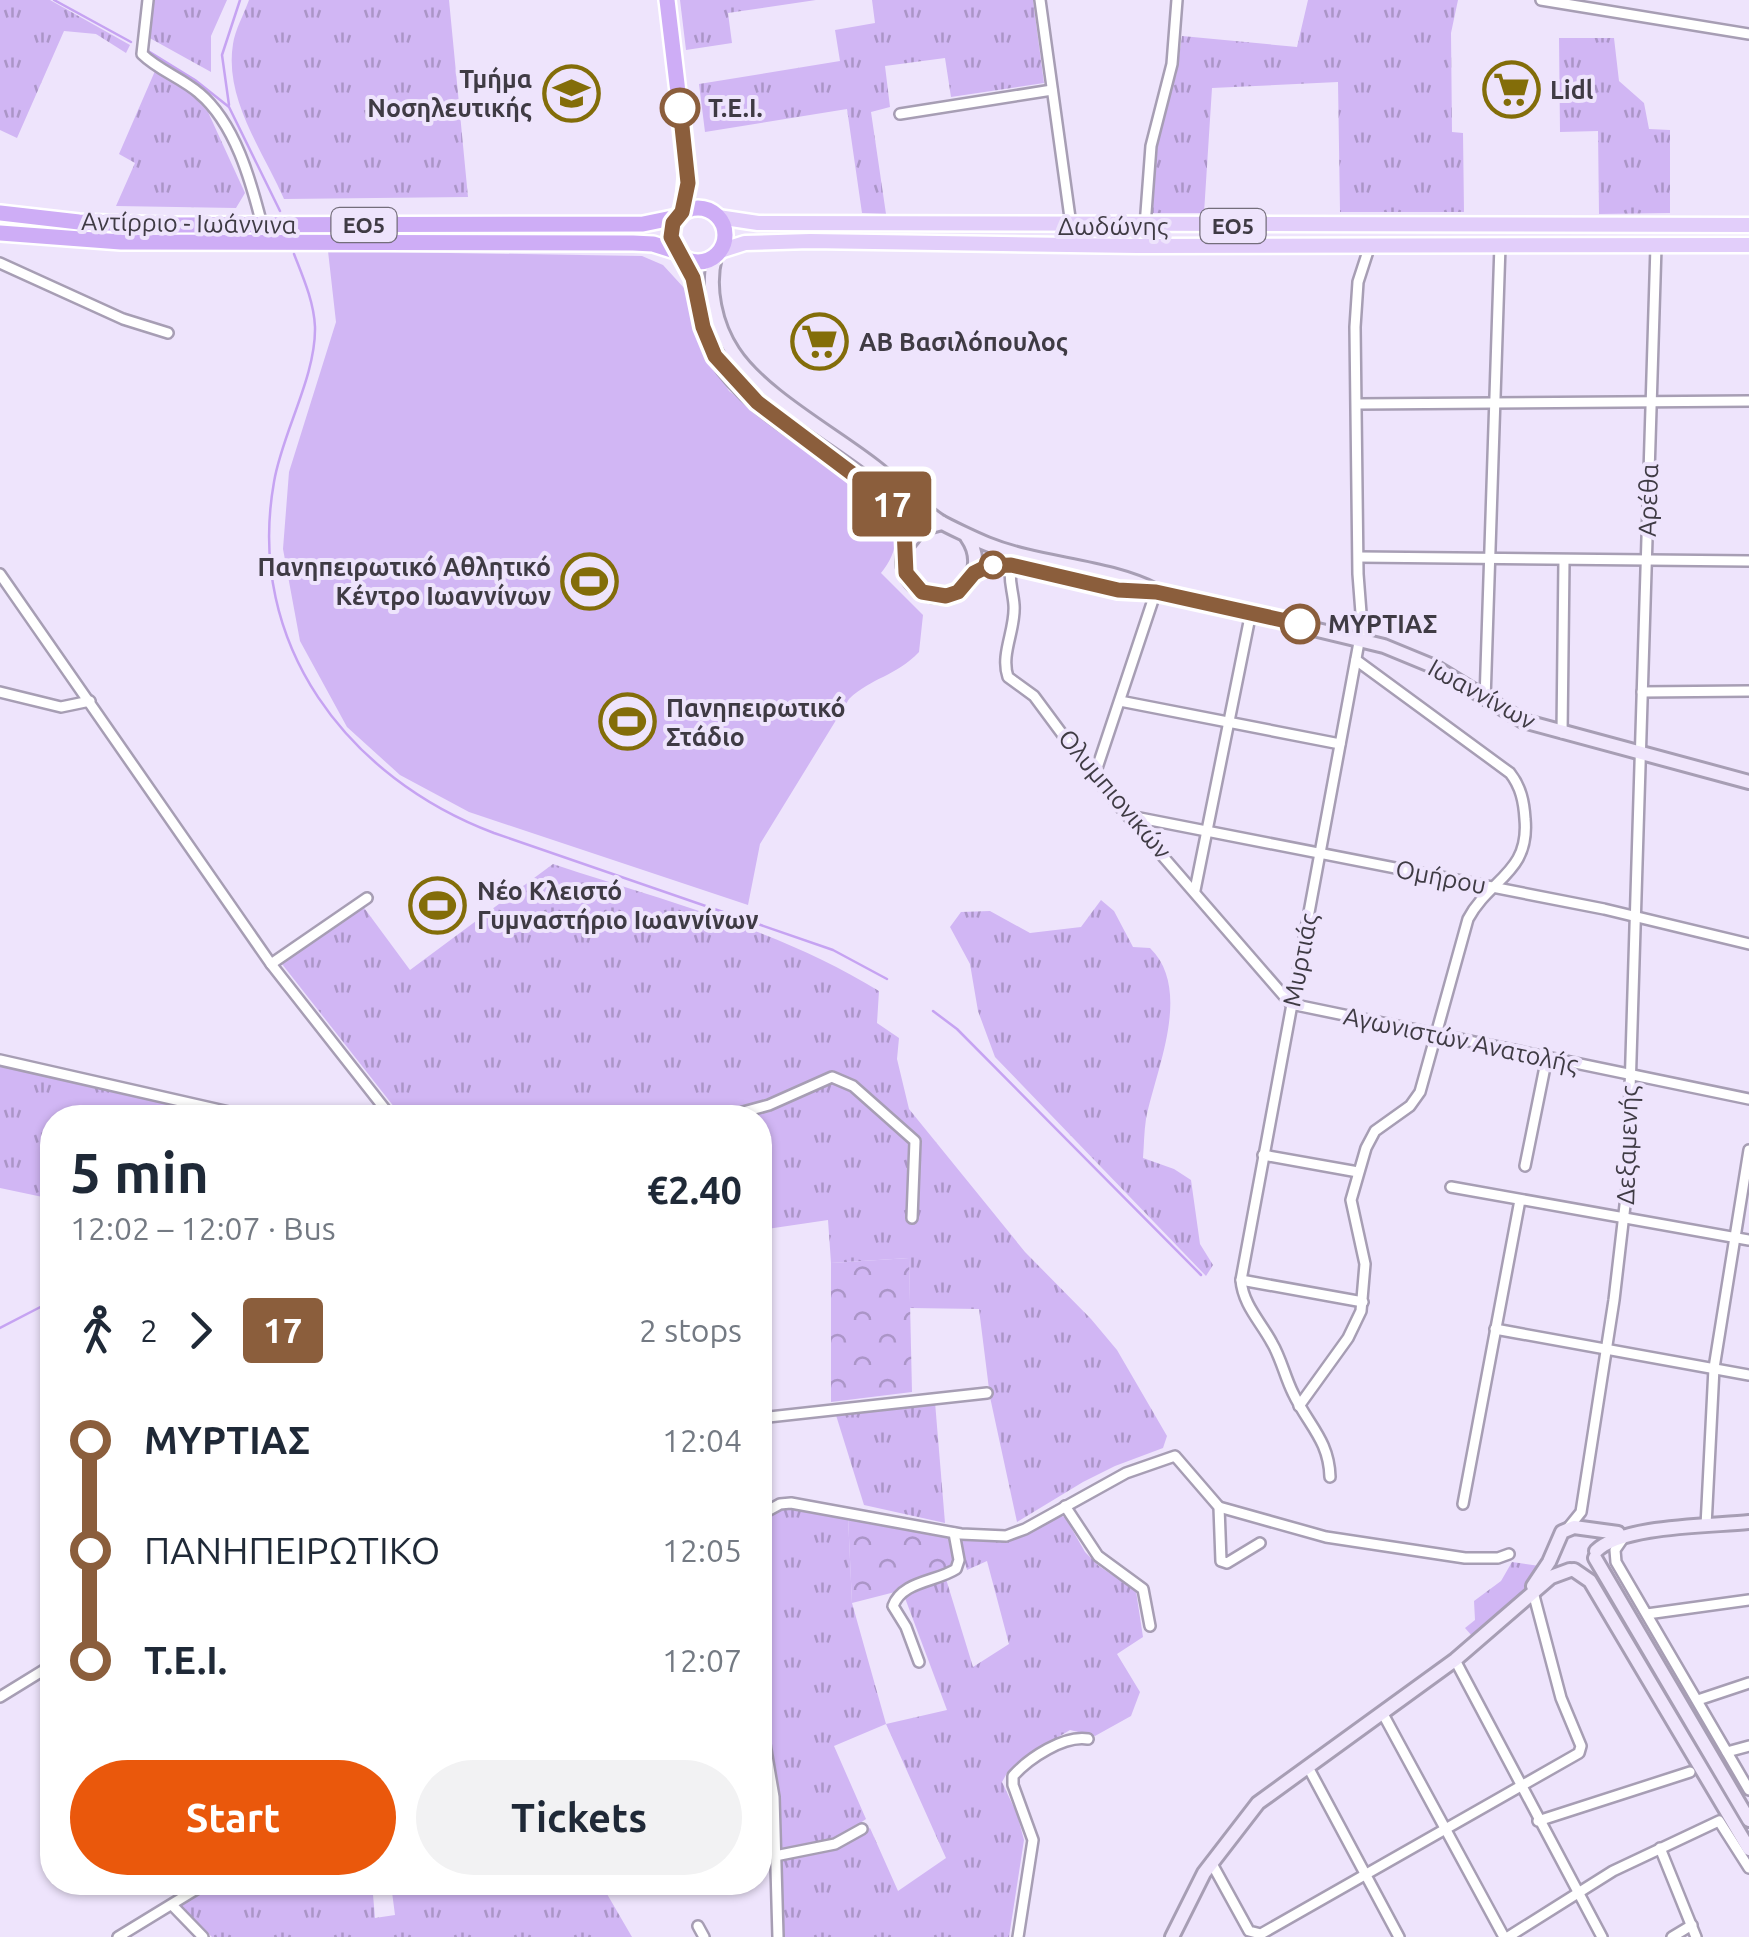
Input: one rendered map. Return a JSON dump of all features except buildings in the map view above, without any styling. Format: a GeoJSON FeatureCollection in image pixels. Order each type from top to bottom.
{"type":"FeatureCollection","features":[{"type":"Feature","properties":{"kind":"highway"},"geometry":{"type":"LineString","coordinates":[[667,0],[687,168],[696,192],[714,213],[726,237],[718,254]]}},
{"type":"Feature","properties":{"kind":"highway"},"geometry":{"type":"LineString","coordinates":[[678,254],[671,237],[680,215],[687,168]]}},
{"type":"Feature","properties":{"kind":"highway","name":"ΕΟ5"},"geometry":{"type":"LineString","coordinates":[[680,215],[696,208],[714,213]]}},
{"type":"Feature","properties":{"kind":"highway","name":"Αντίρριο - Ιωάννινα"},"geometry":{"type":"LineString","coordinates":[[0,214],[98,223],[262,225],[634,224],[680,215]]}},
{"type":"Feature","properties":{"kind":"highway","name":"Αντίρριο - Ιωάννινα"},"geometry":{"type":"LineString","coordinates":[[0,233],[164,243],[633,243],[678,254]]}},
{"type":"Feature","properties":{"kind":"highway","name":"ΕΟ5"},"geometry":{"type":"LineString","coordinates":[[678,254],[694,262],[718,254]]}},
{"type":"Feature","properties":{"kind":"main road","name":"Δωδώνης"},"geometry":{"type":"LineString","coordinates":[[714,213],[758,223],[1749,225]]}},
{"type":"Feature","properties":{"kind":"main road","name":"Δωδώνης"},"geometry":{"type":"LineString","coordinates":[[718,254],[745,243],[810,241],[948,245],[1749,245]]}},
{"type":"Feature","properties":{"kind":"main road"},"geometry":{"type":"LineString","coordinates":[[678,254],[693,278],[708,342],[727,373],[757,402],[890,502],[904,528],[906,573],[922,592],[946,596],[968,584],[974,573],[975,550],[963,532]]}},
{"type":"Feature","properties":{"kind":"main road"},"geometry":{"type":"LineString","coordinates":[[718,254],[712,286],[719,324],[741,363],[942,523],[992,546],[1156,592]]}},
{"type":"Feature","properties":{"kind":"main road"},"geometry":{"type":"LineString","coordinates":[[905,549],[920,529],[942,523]]}},
{"type":"Feature","properties":{"kind":"main road"},"geometry":{"type":"LineString","coordinates":[[974,573],[988,566],[1011,565],[1118,590],[1156,592]]}},
{"type":"Feature","properties":{"kind":"main road","name":"Ιωαννίνων"},"geometry":{"type":"LineString","coordinates":[[1156,592],[1360,639],[1424,662],[1523,721],[1749,782]]}},
{"type":"Feature","properties":{"kind":"main road"},"geometry":{"type":"LineString","coordinates":[[1529,1596],[1557,1537],[1568,1528],[1627,1534],[1749,1522]]}},
{"type":"Feature","properties":{"kind":"main road"},"geometry":{"type":"LineString","coordinates":[[1588,1531],[1596,1543],[1596,1554],[1749,1820]]}},
{"type":"Feature","properties":{"kind":"main road"},"geometry":{"type":"LineString","coordinates":[[1172,1937],[1211,1862],[1253,1807],[1454,1660],[1551,1577],[1584,1568],[1606,1542],[1627,1534]]}},
{"type":"Feature","properties":{"kind":"main road"},"geometry":{"type":"LineString","coordinates":[[1554,1550],[1559,1563],[1590,1581],[1749,1849]]}},
{"type":"Feature","properties":{"kind":"street"},"geometry":{"type":"LineString","coordinates":[[148,0],[142,54],[202,94],[216,111],[251,184],[262,225]]}},
{"type":"Feature","properties":{"kind":"street"},"geometry":{"type":"LineString","coordinates":[[1040,0],[1071,226]]}},
{"type":"Feature","properties":{"kind":"street"},"geometry":{"type":"LineString","coordinates":[[1145,226],[1148,170],[1156,117],[1172,64],[1177,0]]}},
{"type":"Feature","properties":{"kind":"street"},"geometry":{"type":"LineString","coordinates":[[1541,0],[1749,34]]}},
{"type":"Feature","properties":{"kind":"street"},"geometry":{"type":"LineString","coordinates":[[900,114],[1052,90]]}},
{"type":"Feature","properties":{"kind":"street","name":"Μυρτιάς"},"geometry":{"type":"LineString","coordinates":[[1241,1280],[1360,639],[1356,304],[1360,274],[1370,245]]}},
{"type":"Feature","properties":{"kind":"street"},"geometry":{"type":"LineString","coordinates":[[1486,700],[1500,245]]}},
{"type":"Feature","properties":{"kind":"street","name":"Αρέθα"},"geometry":{"type":"LineString","coordinates":[[1640,754],[1656,246]]}},
{"type":"Feature","properties":{"kind":"street"},"geometry":{"type":"LineString","coordinates":[[0,263],[123,319],[168,333]]}},
{"type":"Feature","properties":{"kind":"street"},"geometry":{"type":"LineString","coordinates":[[1358,404],[1749,401]]}},
{"type":"Feature","properties":{"kind":"street"},"geometry":{"type":"LineString","coordinates":[[1359,558],[1749,561]]}},
{"type":"Feature","properties":{"kind":"street"},"geometry":{"type":"LineString","coordinates":[[1562,733],[1564,560]]}},
{"type":"Feature","properties":{"kind":"street","name":"Ολυμπιονικών"},"geometry":{"type":"LineString","coordinates":[[1011,565],[1009,586],[1014,606],[1006,674],[1034,696],[1094,776],[1291,1004]]}},
{"type":"Feature","properties":{"kind":"street"},"geometry":{"type":"LineString","coordinates":[[0,574],[271,964],[382,1105]]}},
{"type":"Feature","properties":{"kind":"street"},"geometry":{"type":"LineString","coordinates":[[1094,776],[1156,592]]}},
{"type":"Feature","properties":{"kind":"street"},"geometry":{"type":"LineString","coordinates":[[1195,890],[1250,612]]}},
{"type":"Feature","properties":{"kind":"street"},"geometry":{"type":"LineString","coordinates":[[1299,1406],[1351,1333],[1364,1302],[1364,1253],[1351,1200],[1372,1136],[1410,1106],[1420,1092],[1468,919],[1477,902],[1512,871],[1524,844],[1525,814],[1515,780],[1500,764],[1356,660]]}},
{"type":"Feature","properties":{"kind":"street"},"geometry":{"type":"LineString","coordinates":[[1642,692],[1749,691]]}},
{"type":"Feature","properties":{"kind":"street"},"geometry":{"type":"LineString","coordinates":[[0,692],[61,707],[90,701]]}},
{"type":"Feature","properties":{"kind":"street"},"geometry":{"type":"LineString","coordinates":[[1120,700],[1340,744]]}},
{"type":"Feature","properties":{"kind":"street","name":"Δεξαμενής"},"geometry":{"type":"LineString","coordinates":[[1568,1528],[1581,1512],[1624,1218],[1640,754]]}},
{"type":"Feature","properties":{"kind":"street","name":"Ομήρου"},"geometry":{"type":"LineString","coordinates":[[1132,817],[1494,887],[1749,944]]}},
{"type":"Feature","properties":{"kind":"street"},"geometry":{"type":"LineString","coordinates":[[271,964],[367,898]]}},
{"type":"Feature","properties":{"kind":"street","name":"Αγωνιστών Ανατολής"},"geometry":{"type":"LineString","coordinates":[[1291,1004],[1749,1099]]}},
{"type":"Feature","properties":{"kind":"street"},"geometry":{"type":"LineString","coordinates":[[1526,1166],[1546,1057]]}},
{"type":"Feature","properties":{"kind":"street"},"geometry":{"type":"LineString","coordinates":[[0,1060],[198,1105]]}},
{"type":"Feature","properties":{"kind":"street"},"geometry":{"type":"LineString","coordinates":[[770,1105],[827,1078],[848,1082],[916,1141],[912,1218]]}},
{"type":"Feature","properties":{"kind":"street"},"geometry":{"type":"LineString","coordinates":[[1706,1526],[1714,1368],[1749,1150]]}},
{"type":"Feature","properties":{"kind":"street"},"geometry":{"type":"LineString","coordinates":[[1263,1155],[1358,1172]]}},
{"type":"Feature","properties":{"kind":"street"},"geometry":{"type":"LineString","coordinates":[[1451,1188],[1749,1240]]}},
{"type":"Feature","properties":{"kind":"street"},"geometry":{"type":"LineString","coordinates":[[1463,1504],[1520,1200]]}},
{"type":"Feature","properties":{"kind":"street"},"geometry":{"type":"LineString","coordinates":[[1330,1478],[1330,1456],[1299,1406],[1274,1345],[1246,1302],[1241,1280],[1364,1302]]}},
{"type":"Feature","properties":{"kind":"street"},"geometry":{"type":"LineString","coordinates":[[1496,1329],[1749,1375]]}},
{"type":"Feature","properties":{"kind":"street"},"geometry":{"type":"LineString","coordinates":[[772,1417],[987,1394]]}},
{"type":"Feature","properties":{"kind":"street"},"geometry":{"type":"LineString","coordinates":[[772,1508],[791,1502],[954,1533],[1006,1536],[1126,1473],[1175,1456],[1219,1506],[1326,1537],[1452,1556],[1498,1558],[1509,1554]]}},
{"type":"Feature","properties":{"kind":"street"},"geometry":{"type":"LineString","coordinates":[[1065,1506],[1098,1556],[1143,1588],[1150,1626]]}},
{"type":"Feature","properties":{"kind":"street"},"geometry":{"type":"LineString","coordinates":[[1219,1506],[1222,1563],[1260,1544]]}},
{"type":"Feature","properties":{"kind":"street"},"geometry":{"type":"LineString","coordinates":[[920,1662],[892,1606],[897,1594],[956,1569],[960,1560],[954,1533]]}},
{"type":"Feature","properties":{"kind":"street"},"geometry":{"type":"LineString","coordinates":[[1627,1534],[1615,1550],[1616,1562],[1749,1790]]}},
{"type":"Feature","properties":{"kind":"street"},"geometry":{"type":"LineString","coordinates":[[1211,1862],[1249,1931],[1261,1934],[1579,1752],[1581,1746],[1561,1698],[1529,1596]]}},
{"type":"Feature","properties":{"kind":"street"},"geometry":{"type":"LineString","coordinates":[[1647,1614],[1749,1600]]}},
{"type":"Feature","properties":{"kind":"street"},"geometry":{"type":"LineString","coordinates":[[1454,1660],[1602,1937]]}},
{"type":"Feature","properties":{"kind":"street"},"geometry":{"type":"LineString","coordinates":[[0,1697],[40,1672]]}},
{"type":"Feature","properties":{"kind":"street"},"geometry":{"type":"LineString","coordinates":[[1698,1700],[1749,1683]]}},
{"type":"Feature","properties":{"kind":"street"},"geometry":{"type":"LineString","coordinates":[[1384,1714],[1506,1937],[1577,1892],[1719,1821],[1749,1868]]}},
{"type":"Feature","properties":{"kind":"street"},"geometry":{"type":"LineString","coordinates":[[1018,1937],[1033,1840],[1012,1776],[1062,1743],[1076,1738],[1088,1740]]}},
{"type":"Feature","properties":{"kind":"street"},"geometry":{"type":"LineString","coordinates":[[1727,1752],[1749,1746]]}},
{"type":"Feature","properties":{"kind":"street"},"geometry":{"type":"LineString","coordinates":[[1308,1766],[1399,1937]]}},
{"type":"Feature","properties":{"kind":"street"},"geometry":{"type":"LineString","coordinates":[[1538,1821],[1690,1772]]}},
{"type":"Feature","properties":{"kind":"street"},"geometry":{"type":"LineString","coordinates":[[772,1785],[778,1937]]}},
{"type":"Feature","properties":{"kind":"street"},"geometry":{"type":"LineString","coordinates":[[775,1856],[835,1844],[862,1829]]}},
{"type":"Feature","properties":{"kind":"street"},"geometry":{"type":"LineString","coordinates":[[1660,1848],[1696,1937]]}},
{"type":"Feature","properties":{"kind":"street"},"geometry":{"type":"LineString","coordinates":[[118,1937],[188,1895]]}},
{"type":"Feature","properties":{"kind":"street"},"geometry":{"type":"LineString","coordinates":[[172,1906],[203,1937]]}},
{"type":"Feature","properties":{"kind":"street"},"geometry":{"type":"LineString","coordinates":[[1672,1937],[1692,1925]]}},
{"type":"Feature","properties":{"kind":"street"},"geometry":{"type":"LineString","coordinates":[[698,1926],[704,1937]]}},
{"type":"Feature","properties":{"kind":"green space"},"geometry":{"type":"Polygon","coordinates":[[[0,0],[50,0],[130,45],[126,53],[96,34],[64,31],[17,138],[0,130],[0,0]]]}},
{"type":"Feature","properties":{"kind":"green space"},"geometry":{"type":"Polygon","coordinates":[[[151,0],[227,0],[211,36],[211,72],[146,36],[151,0]]]}},
{"type":"Feature","properties":{"kind":"green space"},"geometry":{"type":"Polygon","coordinates":[[[249,0],[449,0],[468,197],[284,199],[247,124],[234,85],[233,44],[249,0]]]}},
{"type":"Feature","properties":{"kind":"green space"},"geometry":{"type":"Polygon","coordinates":[[[680,0],[816,0],[728,13],[732,43],[686,50],[680,0]]]}},
{"type":"Feature","properties":{"kind":"green space"},"geometry":{"type":"Polygon","coordinates":[[[872,0],[1033,0],[1044,83],[951,97],[945,58],[885,66],[890,107],[871,112],[886,214],[862,213],[847,109],[705,132],[699,84],[840,61],[835,30],[875,23],[872,0]]]}},
{"type":"Feature","properties":{"kind":"green space"},"geometry":{"type":"Polygon","coordinates":[[[1308,0],[1458,0],[1451,33],[1452,132],[1463,133],[1464,212],[1340,212],[1338,82],[1212,88],[1204,213],[1149,213],[1158,126],[1176,76],[1182,36],[1297,47],[1308,0]]]}},
{"type":"Feature","properties":{"kind":"green space"},"geometry":{"type":"Polygon","coordinates":[[[1559,38],[1614,38],[1619,81],[1644,103],[1649,129],[1670,130],[1670,213],[1599,214],[1598,131],[1560,132],[1559,38]]]}},
{"type":"Feature","properties":{"kind":"green space"},"geometry":{"type":"Polygon","coordinates":[[[155,71],[191,93],[208,112],[245,193],[236,208],[116,206],[135,163],[119,154],[155,71]]]}},
{"type":"Feature","properties":{"kind":"green space","name":"Πανηπειρωτικό Αθλητικό Κέντρο Ιωαννίνων"},"geometry":{"type":"Polygon","coordinates":[[[328,251],[642,256],[663,265],[685,289],[701,347],[729,391],[889,514],[895,545],[881,573],[923,615],[919,652],[849,699],[760,844],[748,905],[469,812],[400,775],[347,727],[300,641],[283,549],[289,472],[336,322],[328,251]]]}},
{"type":"Feature","properties":{"kind":"green space"},"geometry":{"type":"Polygon","coordinates":[[[553,864],[761,933],[879,991],[877,1023],[899,1038],[897,1059],[909,1109],[1025,1252],[1117,1350],[1167,1436],[1163,1448],[1083,1482],[1017,1522],[990,1397],[979,1309],[910,1308],[909,1258],[831,1263],[828,1220],[772,1228],[772,1105],[393,1105],[282,964],[362,905],[410,970],[553,864]]]}},
{"type":"Feature","properties":{"kind":"green space"},"geometry":{"type":"Polygon","coordinates":[[[1101,900],[1114,911],[1133,947],[1150,948],[1163,965],[1169,985],[1168,1030],[1146,1119],[1143,1158],[1191,1180],[1200,1244],[1213,1265],[1206,1276],[995,1057],[978,1011],[970,964],[950,927],[961,912],[990,911],[1030,933],[1081,927],[1101,900]]]}},
{"type":"Feature","properties":{"kind":"green space"},"geometry":{"type":"Polygon","coordinates":[[[0,1064],[183,1105],[40,1105],[40,1196],[0,1188],[0,1064]]]}},
{"type":"Feature","properties":{"kind":"green space"},"geometry":{"type":"Polygon","coordinates":[[[909,1258],[912,1392],[831,1402],[831,1263],[909,1258]]]}},
{"type":"Feature","properties":{"kind":"green space"},"geometry":{"type":"Polygon","coordinates":[[[935,1402],[945,1523],[864,1505],[835,1412],[935,1402]]]}},
{"type":"Feature","properties":{"kind":"green space"},"geometry":{"type":"Polygon","coordinates":[[[804,1508],[848,1516],[852,1603],[886,1724],[834,1746],[866,1819],[834,1841],[779,1851],[779,1796],[772,1746],[772,1513],[780,1509],[804,1508]]]}},
{"type":"Feature","properties":{"kind":"green space"},"geometry":{"type":"Polygon","coordinates":[[[1058,1515],[1065,1517],[1085,1552],[1136,1591],[1143,1637],[1117,1654],[1140,1692],[1131,1716],[1095,1736],[1070,1730],[1007,1773],[1002,1782],[1024,1840],[1009,1937],[782,1937],[781,1858],[835,1847],[870,1828],[898,1891],[946,1858],[886,1724],[947,1710],[902,1590],[946,1579],[973,1667],[1009,1644],[987,1561],[967,1570],[958,1537],[999,1539],[1022,1533],[1058,1515]]]}},
{"type":"Feature","properties":{"kind":"green space"},"geometry":{"type":"Polygon","coordinates":[[[848,1516],[951,1535],[954,1558],[948,1569],[900,1586],[895,1592],[852,1603],[848,1516]]]}},
{"type":"Feature","properties":{"kind":"green space"},"geometry":{"type":"Polygon","coordinates":[[[1512,1562],[1553,1568],[1472,1636],[1465,1628],[1475,1620],[1474,1601],[1501,1581],[1512,1562]]]}},
{"type":"Feature","properties":{"kind":"green space"},"geometry":{"type":"Polygon","coordinates":[[[198,1895],[373,1895],[375,1918],[395,1915],[392,1895],[608,1895],[632,1937],[212,1937],[180,1906],[198,1895]]]}},
{"type":"Feature","properties":{"kind":"waterway"},"geometry":{"type":"LineString","coordinates":[[54,0],[131,42]]}},
{"type":"Feature","properties":{"kind":"waterway"},"geometry":{"type":"LineString","coordinates":[[229,105],[222,55],[240,0]]}},
{"type":"Feature","properties":{"kind":"waterway"},"geometry":{"type":"LineString","coordinates":[[148,51],[229,107],[280,211]]}},
{"type":"Feature","properties":{"kind":"waterway"},"geometry":{"type":"LineString","coordinates":[[294,254],[310,299],[314,346],[278,463],[269,541],[276,597],[292,650],[318,698],[353,740],[394,778],[441,809],[494,833],[833,950],[887,979]]}},
{"type":"Feature","properties":{"kind":"waterway"},"geometry":{"type":"LineString","coordinates":[[933,1011],[957,1029],[1201,1275]]}},
{"type":"Feature","properties":{"kind":"waterway"},"geometry":{"type":"LineString","coordinates":[[0,1328],[40,1307]]}},
{"type":"Feature","properties":{"kind":"bus line","name":"17"},"geometry":{"type":"LineString","coordinates":[[680,108],[688,183],[671,237],[693,278],[708,342],[743,390],[890,502],[904,528],[903,561],[912,584],[922,592],[946,596],[958,592],[974,573],[988,566],[1011,565],[1118,590],[1156,592],[1300,624]]}},
{"type":"Feature","properties":{"kind":"place","name":"Lidl"},"geometry":{"type":"Point","coordinates":[1511,90]}},
{"type":"Feature","properties":{"kind":"place","name":"Τμήμα Νοσηλευτικής"},"geometry":{"type":"Point","coordinates":[571,93]}},
{"type":"Feature","properties":{"kind":"place","name":"Τ.Ε.Ι."},"geometry":{"type":"Point","coordinates":[680,108]}},
{"type":"Feature","properties":{"kind":"place","name":"ΑΒ Βασιλόπουλος"},"geometry":{"type":"Point","coordinates":[820,342]}},
{"type":"Feature","properties":{"kind":"place","name":"Πανηπειρωτικό Αθλητικό Κέντρο Ιωαννίνων"},"geometry":{"type":"Point","coordinates":[590,581]}},
{"type":"Feature","properties":{"kind":"place","name":"ΜΥΡΤΙΑΣ"},"geometry":{"type":"Point","coordinates":[1300,624]}},
{"type":"Feature","properties":{"kind":"place","name":"Πανηπειρωτικό Στάδιο"},"geometry":{"type":"Point","coordinates":[627,722]}},
{"type":"Feature","properties":{"kind":"place","name":"Νέο Κλειστό Γυμναστήριο Ιωαννίνων"},"geometry":{"type":"Point","coordinates":[438,905]}}]}
